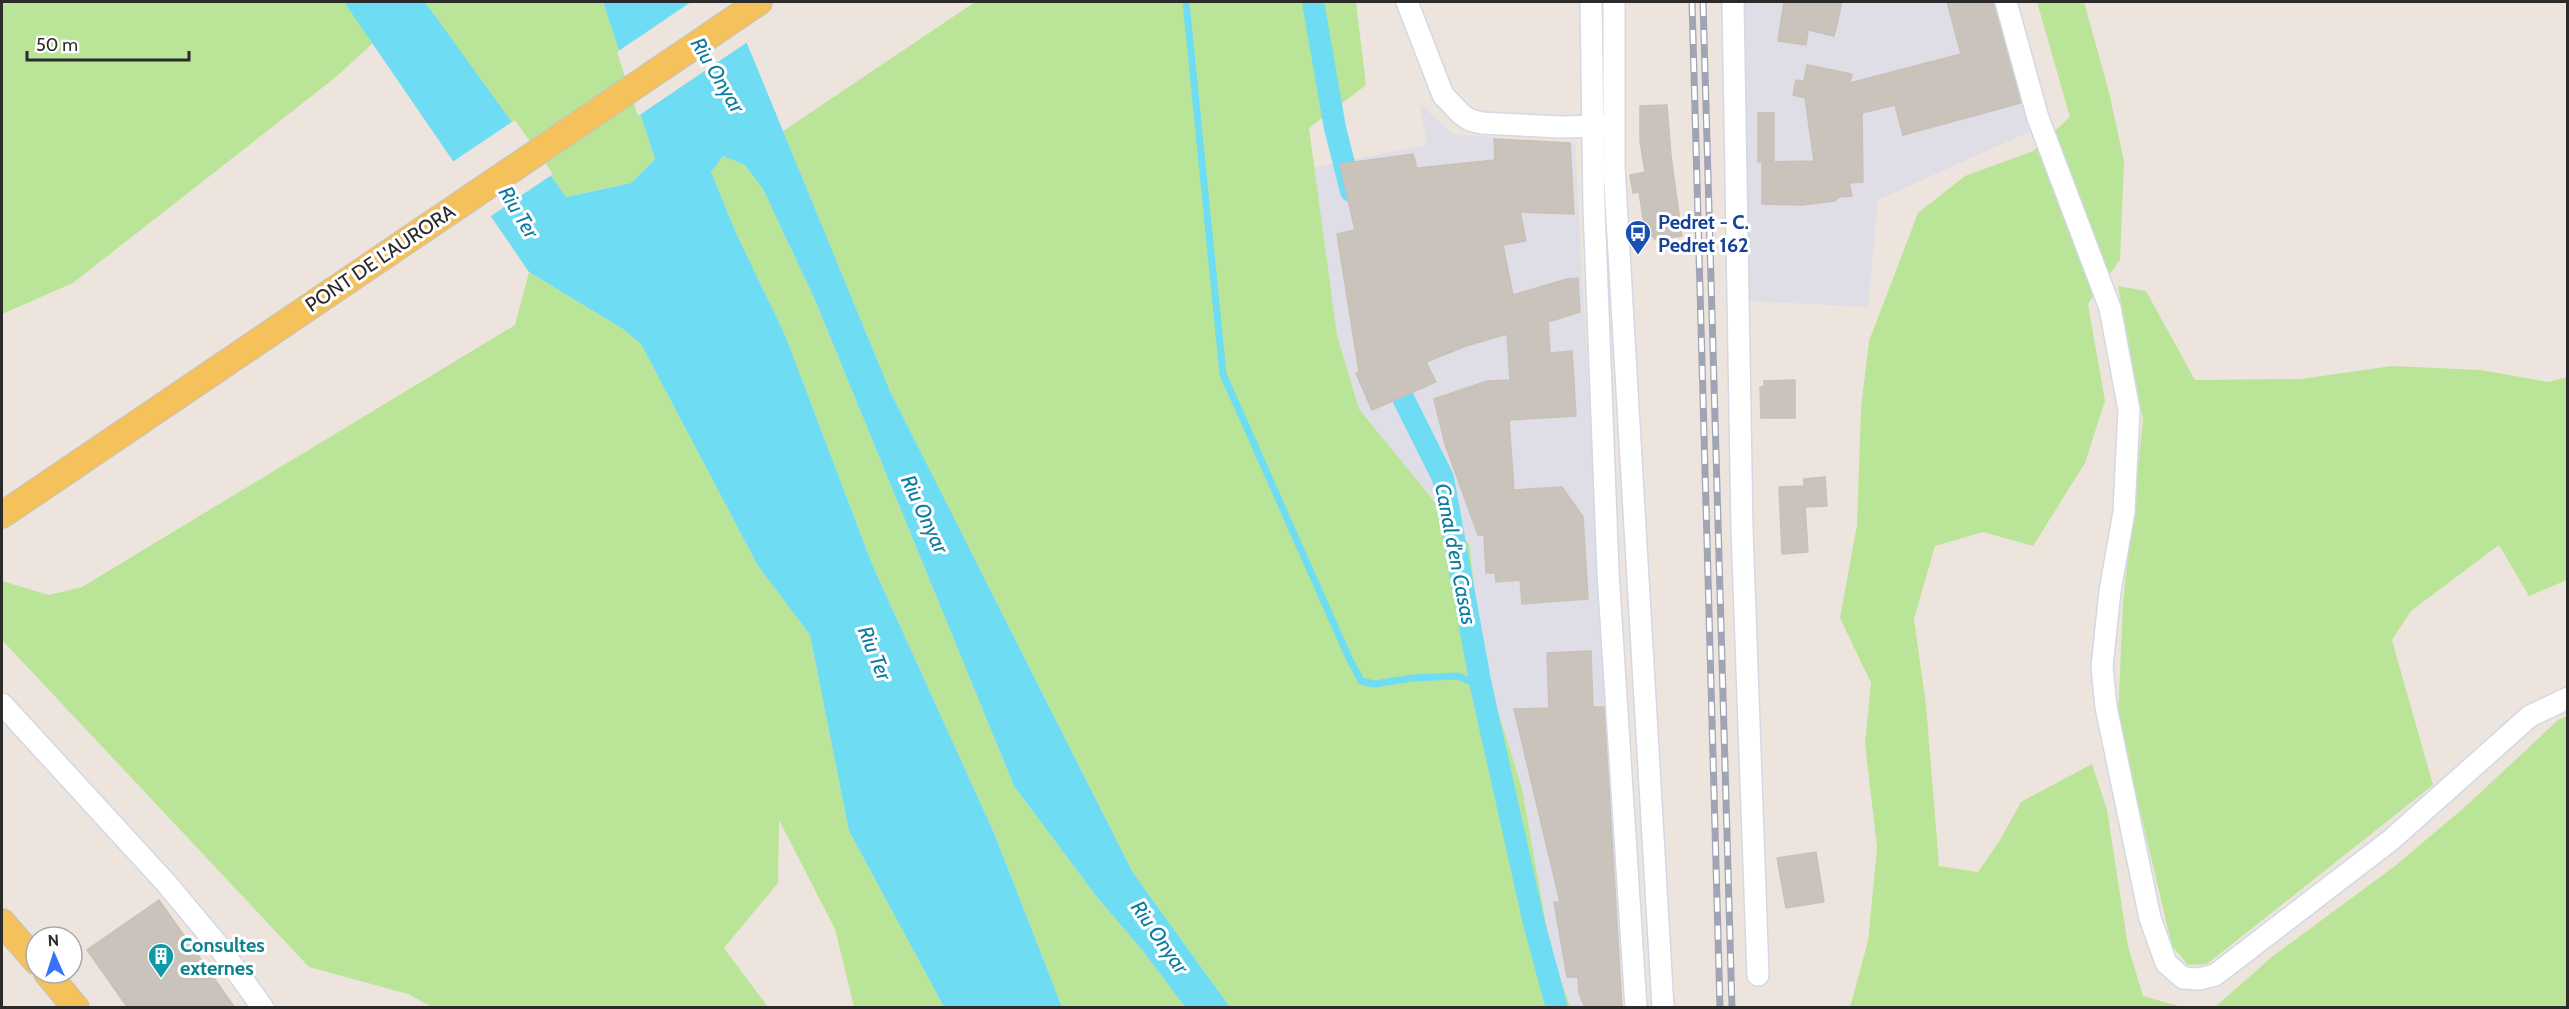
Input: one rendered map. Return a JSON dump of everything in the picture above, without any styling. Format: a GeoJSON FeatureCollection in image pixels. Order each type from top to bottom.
{"type":"FeatureCollection","features":[{"type":"Feature","properties":{"kind":"main road","name":"PONT DE L'AURORA"},"geometry":{"type":"LineString","coordinates":[[2,494],[730,2]]}},
{"type":"Feature","properties":{"kind":"main road","name":"PONT DE L'AURORA"},"geometry":{"type":"LineString","coordinates":[[2,515],[759,2]]}},
{"type":"Feature","properties":{"kind":"main road"},"geometry":{"type":"LineString","coordinates":[[2,922],[24,947]]}},
{"type":"Feature","properties":{"kind":"main road"},"geometry":{"type":"LineString","coordinates":[[57,985],[76,1008]]}},
{"type":"Feature","properties":{"kind":"street"},"geometry":{"type":"LineString","coordinates":[[1407,2],[1443,94],[1451,105],[1470,120],[1505,125],[1614,126]]}},
{"type":"Feature","properties":{"kind":"street"},"geometry":{"type":"LineString","coordinates":[[1592,2],[1592,126],[1608,572],[1636,1008]]}},
{"type":"Feature","properties":{"kind":"street"},"geometry":{"type":"LineString","coordinates":[[1614,2],[1614,179],[1663,1008]]}},
{"type":"Feature","properties":{"kind":"street"},"geometry":{"type":"LineString","coordinates":[[1733,2],[1742,529],[1758,975]]}},
{"type":"Feature","properties":{"kind":"street"},"geometry":{"type":"LineString","coordinates":[[2006,2],[2038,118],[2110,308],[2129,410],[2124,512],[2110,591],[2102,667],[2106,707],[2150,918],[2166,963],[2183,978],[2199,979],[2215,975],[2391,840],[2530,716],[2568,698]]}},
{"type":"Feature","properties":{"kind":"street"},"geometry":{"type":"LineString","coordinates":[[2,704],[166,883],[217,944],[263,1008]]}},
{"type":"Feature","properties":{"kind":"shaded area"},"geometry":{"type":"Polygon","coordinates":[[[1744,2],[1998,2],[2033,130],[1878,200],[1868,307],[1748,301],[1744,2]]]}},
{"type":"Feature","properties":{"kind":"shaded area"},"geometry":{"type":"Polygon","coordinates":[[[1420,104],[1453,134],[1575,143],[1623,1007],[1570,1007],[1550,947],[1522,788],[1485,670],[1469,544],[1359,409],[1337,335],[1314,167],[1427,145],[1420,104]]]}},
{"type":"Feature","properties":{"kind":"green space"},"geometry":{"type":"Polygon","coordinates":[[[2,2],[344,2],[373,43],[336,77],[73,283],[2,314],[2,2]]]}},
{"type":"Feature","properties":{"kind":"green space"},"geometry":{"type":"Polygon","coordinates":[[[425,2],[603,2],[655,159],[631,183],[565,197],[425,2]]]}},
{"type":"Feature","properties":{"kind":"green space"},"geometry":{"type":"Polygon","coordinates":[[[975,2],[1356,2],[1366,85],[1309,128],[1337,335],[1359,409],[1469,544],[1485,670],[1522,788],[1550,947],[1570,1007],[1230,1007],[1133,873],[890,391],[783,131],[975,2]]]}},
{"type":"Feature","properties":{"kind":"green space"},"geometry":{"type":"Polygon","coordinates":[[[2037,2],[2084,2],[2109,92],[2124,161],[2120,260],[2088,304],[2105,401],[2085,463],[2033,546],[1983,532],[1935,546],[1914,619],[1926,705],[1939,866],[1978,872],[2000,840],[2021,802],[2092,764],[2107,810],[2128,946],[2143,996],[2182,1007],[1850,1007],[1868,941],[1877,848],[1865,743],[1871,683],[1840,618],[1857,525],[1861,408],[1869,341],[1918,213],[1965,176],[2033,151],[2070,117],[2037,2]]]}},
{"type":"Feature","properties":{"kind":"green space"},"geometry":{"type":"Polygon","coordinates":[[[723,156],[745,165],[763,189],[815,300],[1014,786],[1096,896],[1142,950],[1185,1007],[1062,1007],[994,833],[872,564],[785,335],[737,235],[711,172],[723,156]]]}},
{"type":"Feature","properties":{"kind":"green space"},"geometry":{"type":"Polygon","coordinates":[[[529,272],[623,329],[641,344],[758,566],[810,635],[849,831],[944,1007],[854,1007],[835,929],[779,820],[778,883],[724,948],[768,1007],[432,1007],[408,994],[309,967],[2,640],[2,581],[49,595],[82,587],[515,325],[529,272]]]}},
{"type":"Feature","properties":{"kind":"green space"},"geometry":{"type":"Polygon","coordinates":[[[2118,286],[2146,291],[2195,380],[2301,379],[2392,366],[2480,370],[2549,382],[2567,377],[2567,580],[2529,596],[2499,545],[2411,611],[2392,640],[2433,785],[2207,964],[2188,965],[2172,946],[2118,718],[2123,602],[2143,420],[2118,286]]]}},
{"type":"Feature","properties":{"kind":"green space"},"geometry":{"type":"Polygon","coordinates":[[[2567,716],[2567,1007],[2215,1007],[2273,956],[2395,866],[2466,806],[2558,720],[2567,716]]]}},
{"type":"Feature","properties":{"kind":"water"},"geometry":{"type":"Polygon","coordinates":[[[344,2],[425,2],[566,197],[631,183],[655,159],[603,2],[730,2],[890,391],[1133,873],[1230,1007],[1185,1007],[1142,950],[1096,896],[1014,786],[815,300],[763,189],[745,165],[723,156],[711,172],[737,235],[785,335],[872,564],[994,833],[1062,1007],[944,1007],[849,831],[810,635],[758,566],[641,344],[623,329],[529,272],[344,2]]]}},
{"type":"Feature","properties":{"kind":"pier"},"geometry":{"type":"Polygon","coordinates":[[[691,2],[733,2],[749,41],[638,116],[617,52],[691,2]]]}},
{"type":"Feature","properties":{"kind":"pier"},"geometry":{"type":"Polygon","coordinates":[[[515,120],[553,174],[488,218],[451,163],[515,120]]]}},
{"type":"Feature","properties":{"kind":"building"},"geometry":{"type":"Polygon","coordinates":[[[1784,2],[1842,2],[1834,36],[1808,30],[1806,45],[1778,41],[1784,2]]]}},
{"type":"Feature","properties":{"kind":"building"},"geometry":{"type":"Polygon","coordinates":[[[1947,2],[1994,2],[2021,103],[1903,135],[1895,105],[1862,113],[1863,182],[1849,183],[1852,196],[1839,197],[1835,201],[1802,205],[1762,204],[1762,162],[1814,161],[1805,98],[1793,95],[1796,80],[1804,81],[1807,65],[1852,74],[1850,83],[1961,54],[1947,2]]]}},
{"type":"Feature","properties":{"kind":"building"},"geometry":{"type":"Polygon","coordinates":[[[1667,105],[1671,156],[1682,236],[1654,239],[1653,236],[1646,237],[1639,192],[1633,193],[1630,175],[1645,172],[1640,141],[1640,106],[1667,105]]]}},
{"type":"Feature","properties":{"kind":"building"},"geometry":{"type":"Polygon","coordinates":[[[1758,113],[1774,113],[1774,161],[1758,162],[1758,113]]]}},
{"type":"Feature","properties":{"kind":"building"},"geometry":{"type":"Polygon","coordinates":[[[1494,139],[1570,143],[1574,214],[1520,212],[1526,241],[1503,245],[1513,295],[1567,279],[1578,278],[1580,312],[1548,322],[1550,353],[1572,351],[1576,416],[1509,420],[1514,490],[1562,487],[1583,517],[1588,599],[1522,604],[1520,580],[1496,582],[1495,573],[1486,573],[1484,535],[1478,535],[1445,444],[1434,399],[1487,381],[1510,380],[1507,334],[1466,346],[1426,362],[1436,382],[1372,410],[1356,373],[1359,372],[1337,234],[1355,230],[1340,164],[1413,154],[1417,168],[1495,160],[1494,139]]]}},
{"type":"Feature","properties":{"kind":"building"},"geometry":{"type":"Polygon","coordinates":[[[1795,380],[1795,418],[1761,418],[1760,387],[1764,387],[1764,381],[1795,380]]]}},
{"type":"Feature","properties":{"kind":"building"},"geometry":{"type":"Polygon","coordinates":[[[1825,477],[1827,506],[1805,507],[1808,552],[1782,554],[1779,487],[1804,486],[1804,479],[1825,477]]]}},
{"type":"Feature","properties":{"kind":"building"},"geometry":{"type":"Polygon","coordinates":[[[1591,651],[1593,707],[1604,707],[1622,1008],[1585,1008],[1579,993],[1578,977],[1567,977],[1554,902],[1560,902],[1514,709],[1549,708],[1547,653],[1591,651]]]}},
{"type":"Feature","properties":{"kind":"building"},"geometry":{"type":"Polygon","coordinates":[[[1816,852],[1824,902],[1786,908],[1777,858],[1816,852]]]}},
{"type":"Feature","properties":{"kind":"building","name":"Consultes externes"},"geometry":{"type":"Polygon","coordinates":[[[159,900],[235,1008],[128,1008],[87,950],[159,900]]]}},
{"type":"Feature","properties":{"kind":"waterway"},"geometry":{"type":"LineString","coordinates":[[1186,2],[1223,374],[1361,681],[1374,684],[1413,678],[1458,676],[1481,686]]}},
{"type":"Feature","properties":{"kind":"waterway","name":"Canal d'en Casas"},"geometry":{"type":"LineString","coordinates":[[1313,2],[1335,128],[1351,191]]}},
{"type":"Feature","properties":{"kind":"waterway","name":"Canal d'en Casas"},"geometry":{"type":"LineString","coordinates":[[1396,368],[1404,400],[1443,478],[1481,686],[1534,923],[1557,1008]]}},
{"type":"Feature","properties":{"kind":"railway"},"geometry":{"type":"LineString","coordinates":[[1692,2],[1720,1008]]}},
{"type":"Feature","properties":{"kind":"railway"},"geometry":{"type":"LineString","coordinates":[[1703,2],[1732,1008]]}},
{"type":"Feature","properties":{"kind":"place","name":"Pedret - C. Pedret 162"},"geometry":{"type":"Point","coordinates":[1638,256]}},
{"type":"Feature","properties":{"kind":"place","name":"Consultes externes"},"geometry":{"type":"Point","coordinates":[161,979]}},
{"type":"Feature","properties":{"kind":"water label","name":"Riu Onyar"},"geometry":{"type":"Point","coordinates":[718,75]}},
{"type":"Feature","properties":{"kind":"water label","name":"Riu Ter"},"geometry":{"type":"Point","coordinates":[519,212]}},
{"type":"Feature","properties":{"kind":"water label","name":"Riu Onyar"},"geometry":{"type":"Point","coordinates":[925,514]}},
{"type":"Feature","properties":{"kind":"water label","name":"Riu Ter"},"geometry":{"type":"Point","coordinates":[875,653]}},
{"type":"Feature","properties":{"kind":"water label","name":"Riu Onyar"},"geometry":{"type":"Point","coordinates":[1160,937]}}]}
